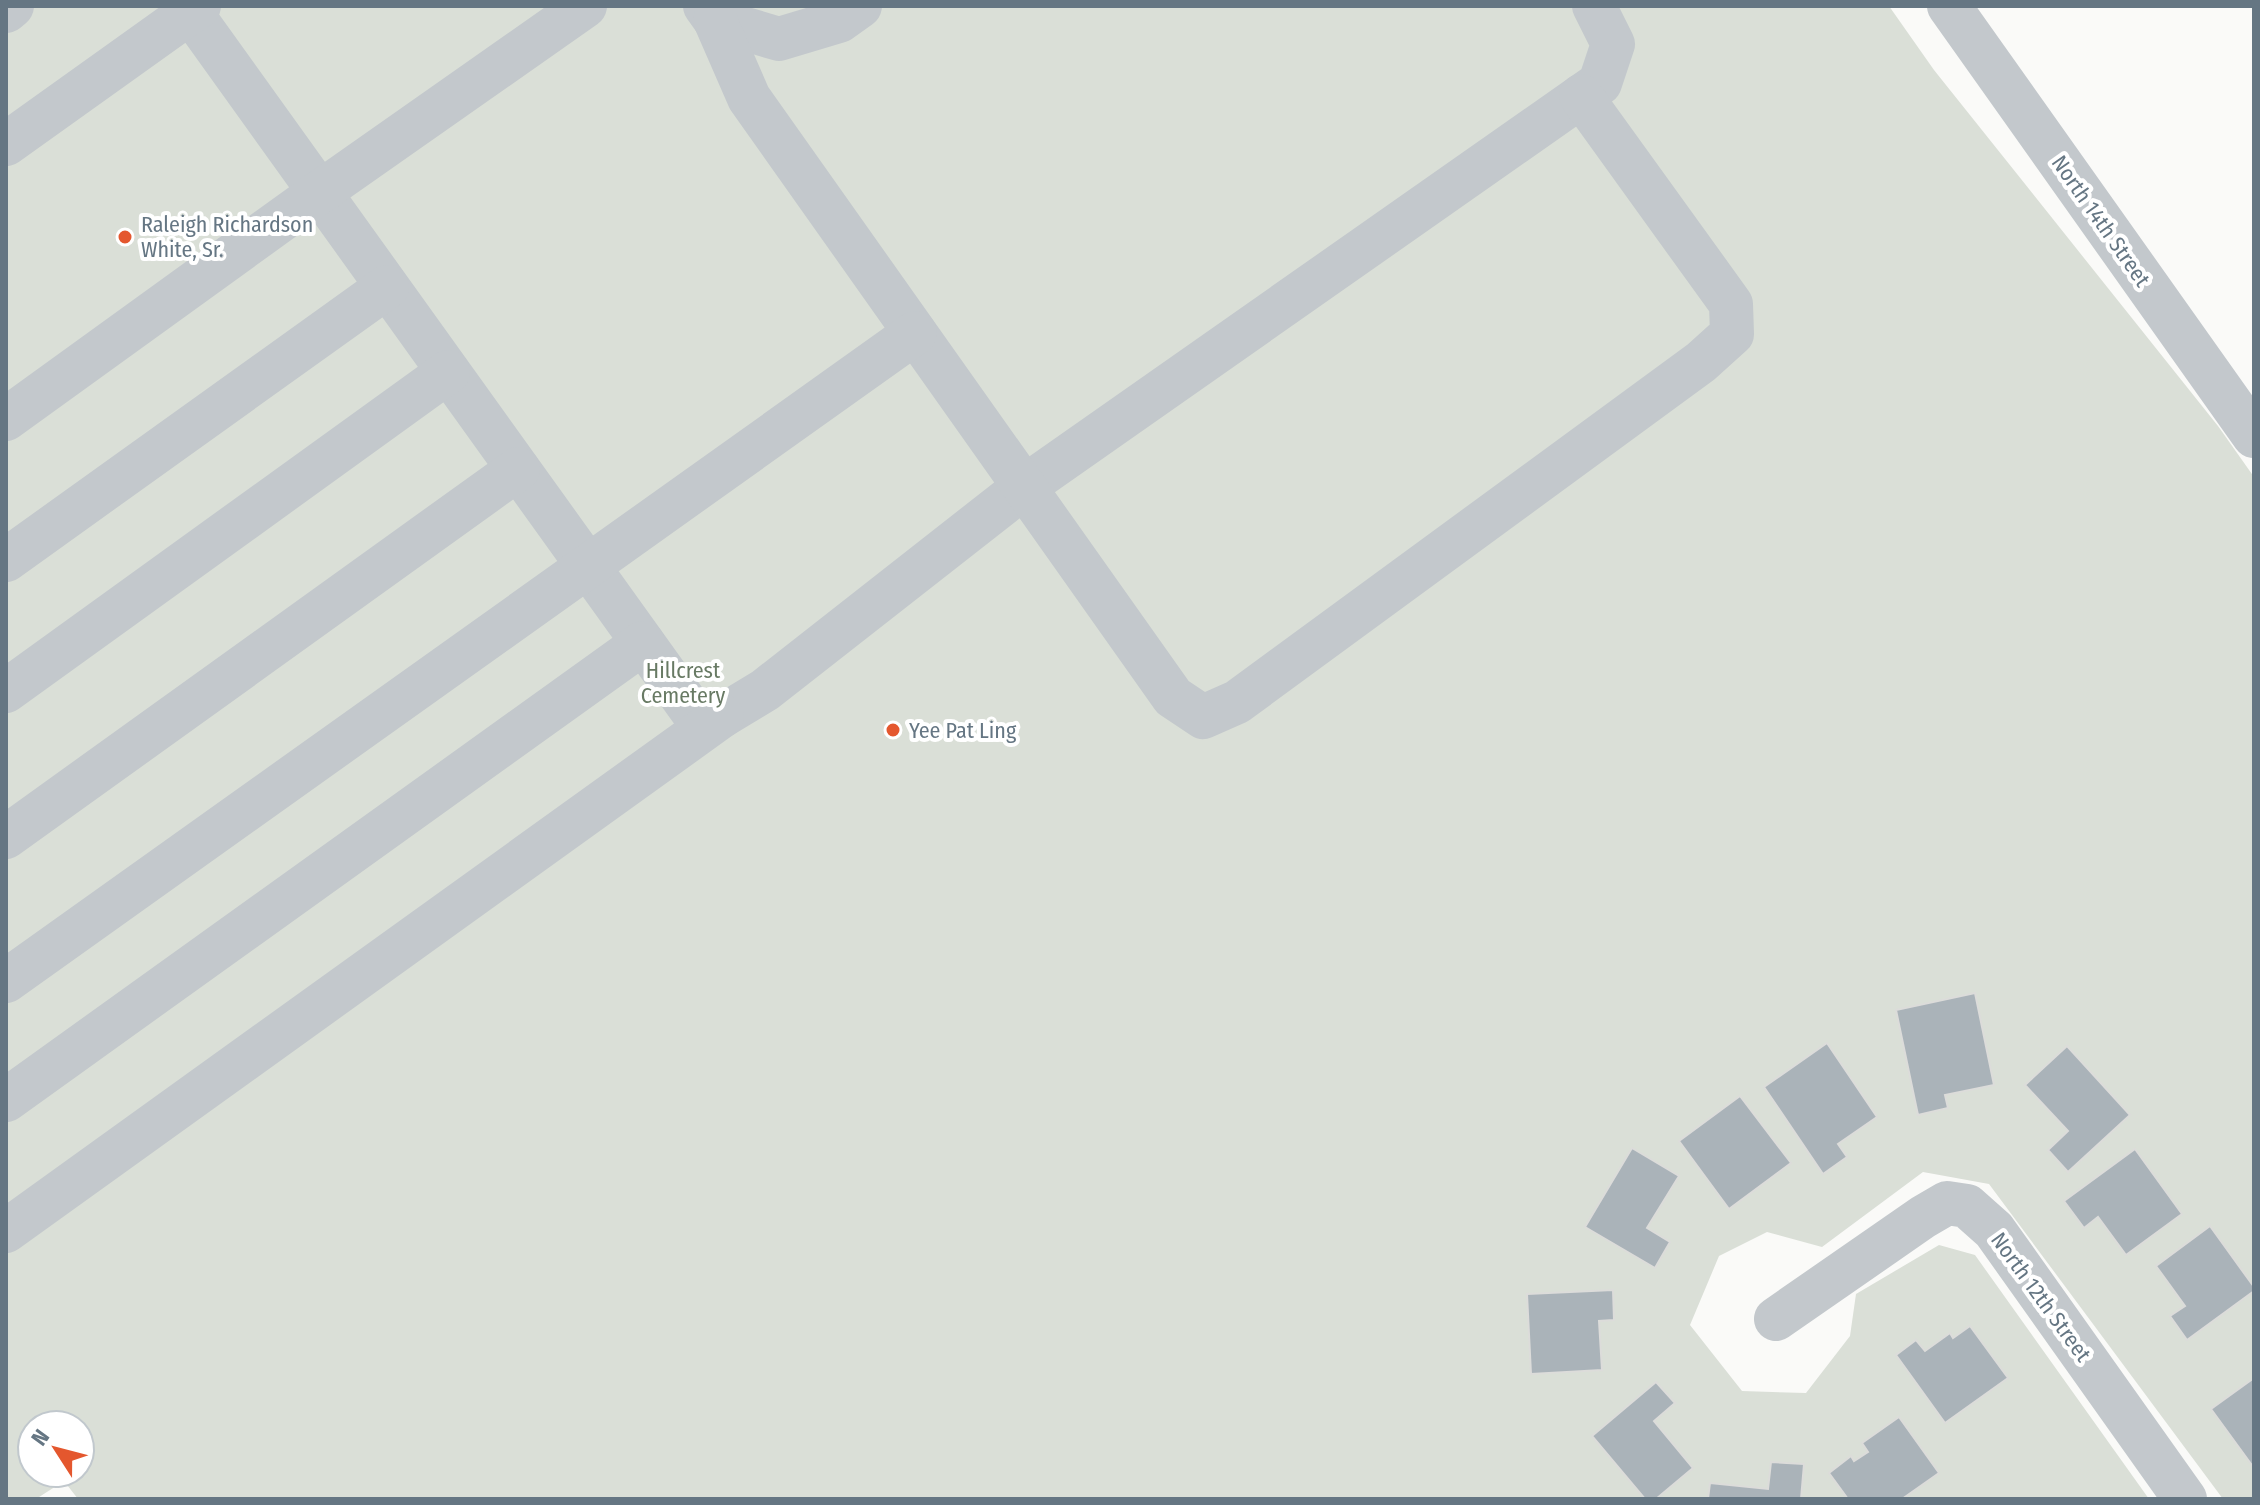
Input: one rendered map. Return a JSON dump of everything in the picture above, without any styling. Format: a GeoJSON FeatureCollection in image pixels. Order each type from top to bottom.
{"type":"FeatureCollection","features":[{"type":"Feature","properties":{"kind":"street"},"geometry":{"type":"LineString","coordinates":[[6,11],[12,6]]}},
{"type":"Feature","properties":{"kind":"street"},"geometry":{"type":"LineString","coordinates":[[6,419],[320,192],[585,6]]}},
{"type":"Feature","properties":{"kind":"street"},"geometry":{"type":"LineString","coordinates":[[710,13],[779,39],[839,21],[860,6]]}},
{"type":"Feature","properties":{"kind":"street"},"geometry":{"type":"LineString","coordinates":[[6,1231],[722,716],[765,690],[1024,487],[1600,83],[1613,44],[1594,6]]}},
{"type":"Feature","properties":{"kind":"street","name":"North 14th Street"},"geometry":{"type":"LineString","coordinates":[[1949,6],[2254,436]]}},
{"type":"Feature","properties":{"kind":"street"},"geometry":{"type":"LineString","coordinates":[[6,144],[192,8],[387,287],[692,711],[722,716]]}},
{"type":"Feature","properties":{"kind":"street"},"geometry":{"type":"LineString","coordinates":[[710,13],[749,98],[1173,697],[1203,717],[1237,702],[1701,362],[1732,334],[1731,304],[1581,96]]}},
{"type":"Feature","properties":{"kind":"street"},"geometry":{"type":"LineString","coordinates":[[6,560],[387,287]]}},
{"type":"Feature","properties":{"kind":"street"},"geometry":{"type":"LineString","coordinates":[[6,981],[915,333]]}},
{"type":"Feature","properties":{"kind":"street"},"geometry":{"type":"LineString","coordinates":[[6,691],[448,372]]}},
{"type":"Feature","properties":{"kind":"street"},"geometry":{"type":"LineString","coordinates":[[6,837],[518,469]]}},
{"type":"Feature","properties":{"kind":"street"},"geometry":{"type":"LineString","coordinates":[[6,1100],[643,643]]}},
{"type":"Feature","properties":{"kind":"street","name":"North 12th Street"},"geometry":{"type":"LineString","coordinates":[[1776,1319],[1947,1203],[1967,1206],[1994,1230],[2185,1499]]}},
{"type":"Feature","properties":{"kind":"green space","name":"Hillcrest Cemetery"},"geometry":{"type":"Polygon","coordinates":[[[6,6],[1889,6],[1934,70],[2218,426],[2254,477],[2254,1499],[2223,1499],[1989,1184],[1923,1172],[1822,1247],[1767,1232],[1719,1256],[1690,1325],[1742,1391],[1806,1393],[1850,1336],[1856,1294],[1939,1245],[1975,1255],[2149,1499],[78,1499],[70,1489],[96,1489],[96,1409],[16,1409],[16,1489],[52,1489],[36,1499],[6,1499],[6,6]]]}},
{"type":"Feature","properties":{"kind":"building"},"geometry":{"type":"Polygon","coordinates":[[[1975,993],[1994,1085],[1945,1095],[1948,1108],[1918,1115],[1896,1010],[1975,993]]]}},
{"type":"Feature","properties":{"kind":"building"},"geometry":{"type":"Polygon","coordinates":[[[1827,1043],[1877,1117],[1838,1144],[1847,1157],[1823,1174],[1764,1087],[1827,1043]]]}},
{"type":"Feature","properties":{"kind":"building"},"geometry":{"type":"Polygon","coordinates":[[[2067,1046],[2130,1115],[2068,1172],[2048,1150],[2068,1131],[2025,1085],[2067,1046]]]}},
{"type":"Feature","properties":{"kind":"building"},"geometry":{"type":"Polygon","coordinates":[[[1740,1096],[1791,1163],[1729,1209],[1679,1141],[1740,1096]]]}},
{"type":"Feature","properties":{"kind":"building"},"geometry":{"type":"Polygon","coordinates":[[[1632,1148],[1679,1176],[1647,1228],[1670,1242],[1655,1268],[1585,1227],[1632,1148]]]}},
{"type":"Feature","properties":{"kind":"building"},"geometry":{"type":"Polygon","coordinates":[[[2135,1149],[2182,1214],[2126,1255],[2098,1217],[2084,1228],[2064,1201],[2135,1149]]]}},
{"type":"Feature","properties":{"kind":"building"},"geometry":{"type":"Polygon","coordinates":[[[2210,1226],[2254,1291],[2187,1340],[2170,1316],[2185,1306],[2156,1266],[2210,1226]]]}},
{"type":"Feature","properties":{"kind":"building"},"geometry":{"type":"Polygon","coordinates":[[[1613,1290],[1614,1320],[1599,1321],[1602,1370],[1531,1374],[1527,1294],[1613,1290]]]}},
{"type":"Feature","properties":{"kind":"building"},"geometry":{"type":"Polygon","coordinates":[[[1970,1326],[2008,1378],[1945,1423],[1896,1355],[1916,1340],[1925,1351],[1950,1333],[1953,1338],[1970,1326]]]}},
{"type":"Feature","properties":{"kind":"building"},"geometry":{"type":"Polygon","coordinates":[[[2254,1378],[2254,1468],[2211,1409],[2254,1378]]]}},
{"type":"Feature","properties":{"kind":"building"},"geometry":{"type":"Polygon","coordinates":[[[1656,1382],[1675,1403],[1654,1421],[1693,1468],[1656,1499],[1645,1499],[1592,1436],[1656,1382]]]}},
{"type":"Feature","properties":{"kind":"building"},"geometry":{"type":"Polygon","coordinates":[[[1899,1417],[1939,1473],[1902,1499],[1848,1499],[1829,1473],[1851,1456],[1854,1461],[1868,1452],[1862,1443],[1899,1417]]]}},
{"type":"Feature","properties":{"kind":"building"},"geometry":{"type":"Polygon","coordinates":[[[1771,1462],[1804,1464],[1801,1499],[1708,1499],[1710,1483],[1768,1489],[1771,1462]]]}},
{"type":"Feature","properties":{"kind":"place","name":"Raleigh Richardson White, Sr."},"geometry":{"type":"Point","coordinates":[125,237]}},
{"type":"Feature","properties":{"kind":"place","name":"Yee Pat Ling"},"geometry":{"type":"Point","coordinates":[893,730]}}]}
